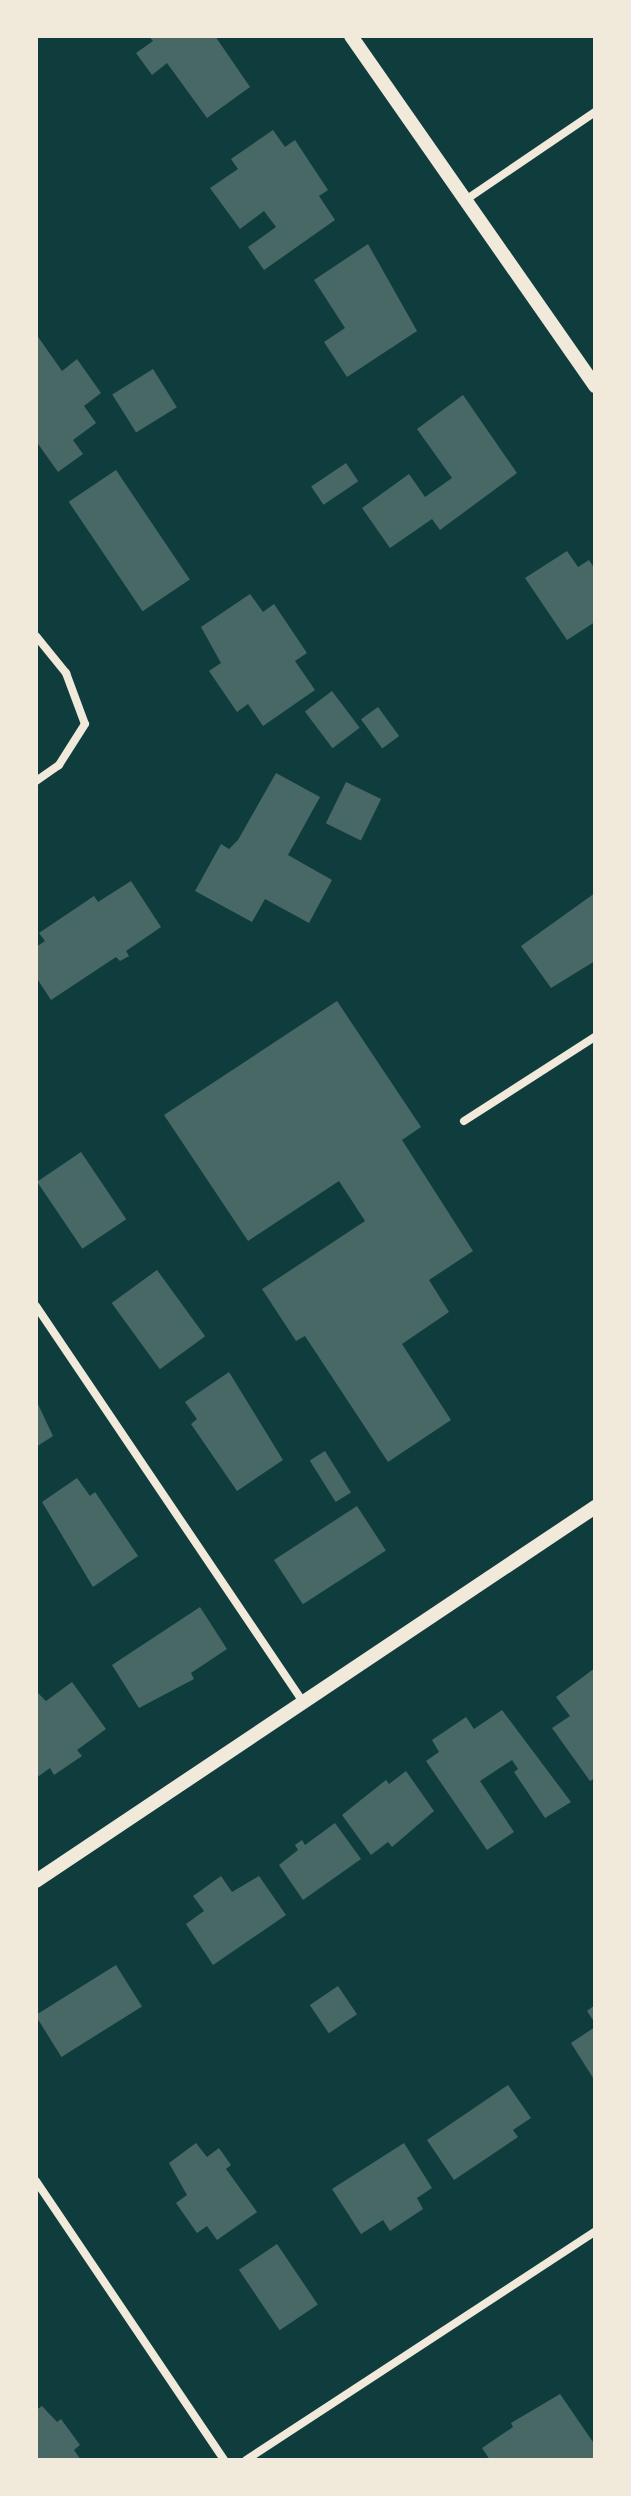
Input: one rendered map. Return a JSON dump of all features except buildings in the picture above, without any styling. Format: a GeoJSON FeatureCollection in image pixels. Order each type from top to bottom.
{"type":"FeatureCollection","features":[{"type":"Feature","properties":{"kind":"street"},"geometry":{"type":"LineString","coordinates":[[351,36],[595,386]]}},
{"type":"Feature","properties":{"kind":"street"},"geometry":{"type":"LineString","coordinates":[[467,199],[595,112]]}},
{"type":"Feature","properties":{"kind":"street"},"geometry":{"type":"LineString","coordinates":[[36,636],[66,673],[85,724],[59,765],[36,781]]}},
{"type":"Feature","properties":{"kind":"street"},"geometry":{"type":"LineString","coordinates":[[464,1121],[595,1037]]}},
{"type":"Feature","properties":{"kind":"street"},"geometry":{"type":"LineString","coordinates":[[36,1306],[302,1701]]}},
{"type":"Feature","properties":{"kind":"street"},"geometry":{"type":"LineString","coordinates":[[36,1881],[595,1507]]}},
{"type":"Feature","properties":{"kind":"street"},"geometry":{"type":"LineString","coordinates":[[36,2181],[224,2460]]}},
{"type":"Feature","properties":{"kind":"street"},"geometry":{"type":"LineString","coordinates":[[246,2460],[595,2232]]}}]}
